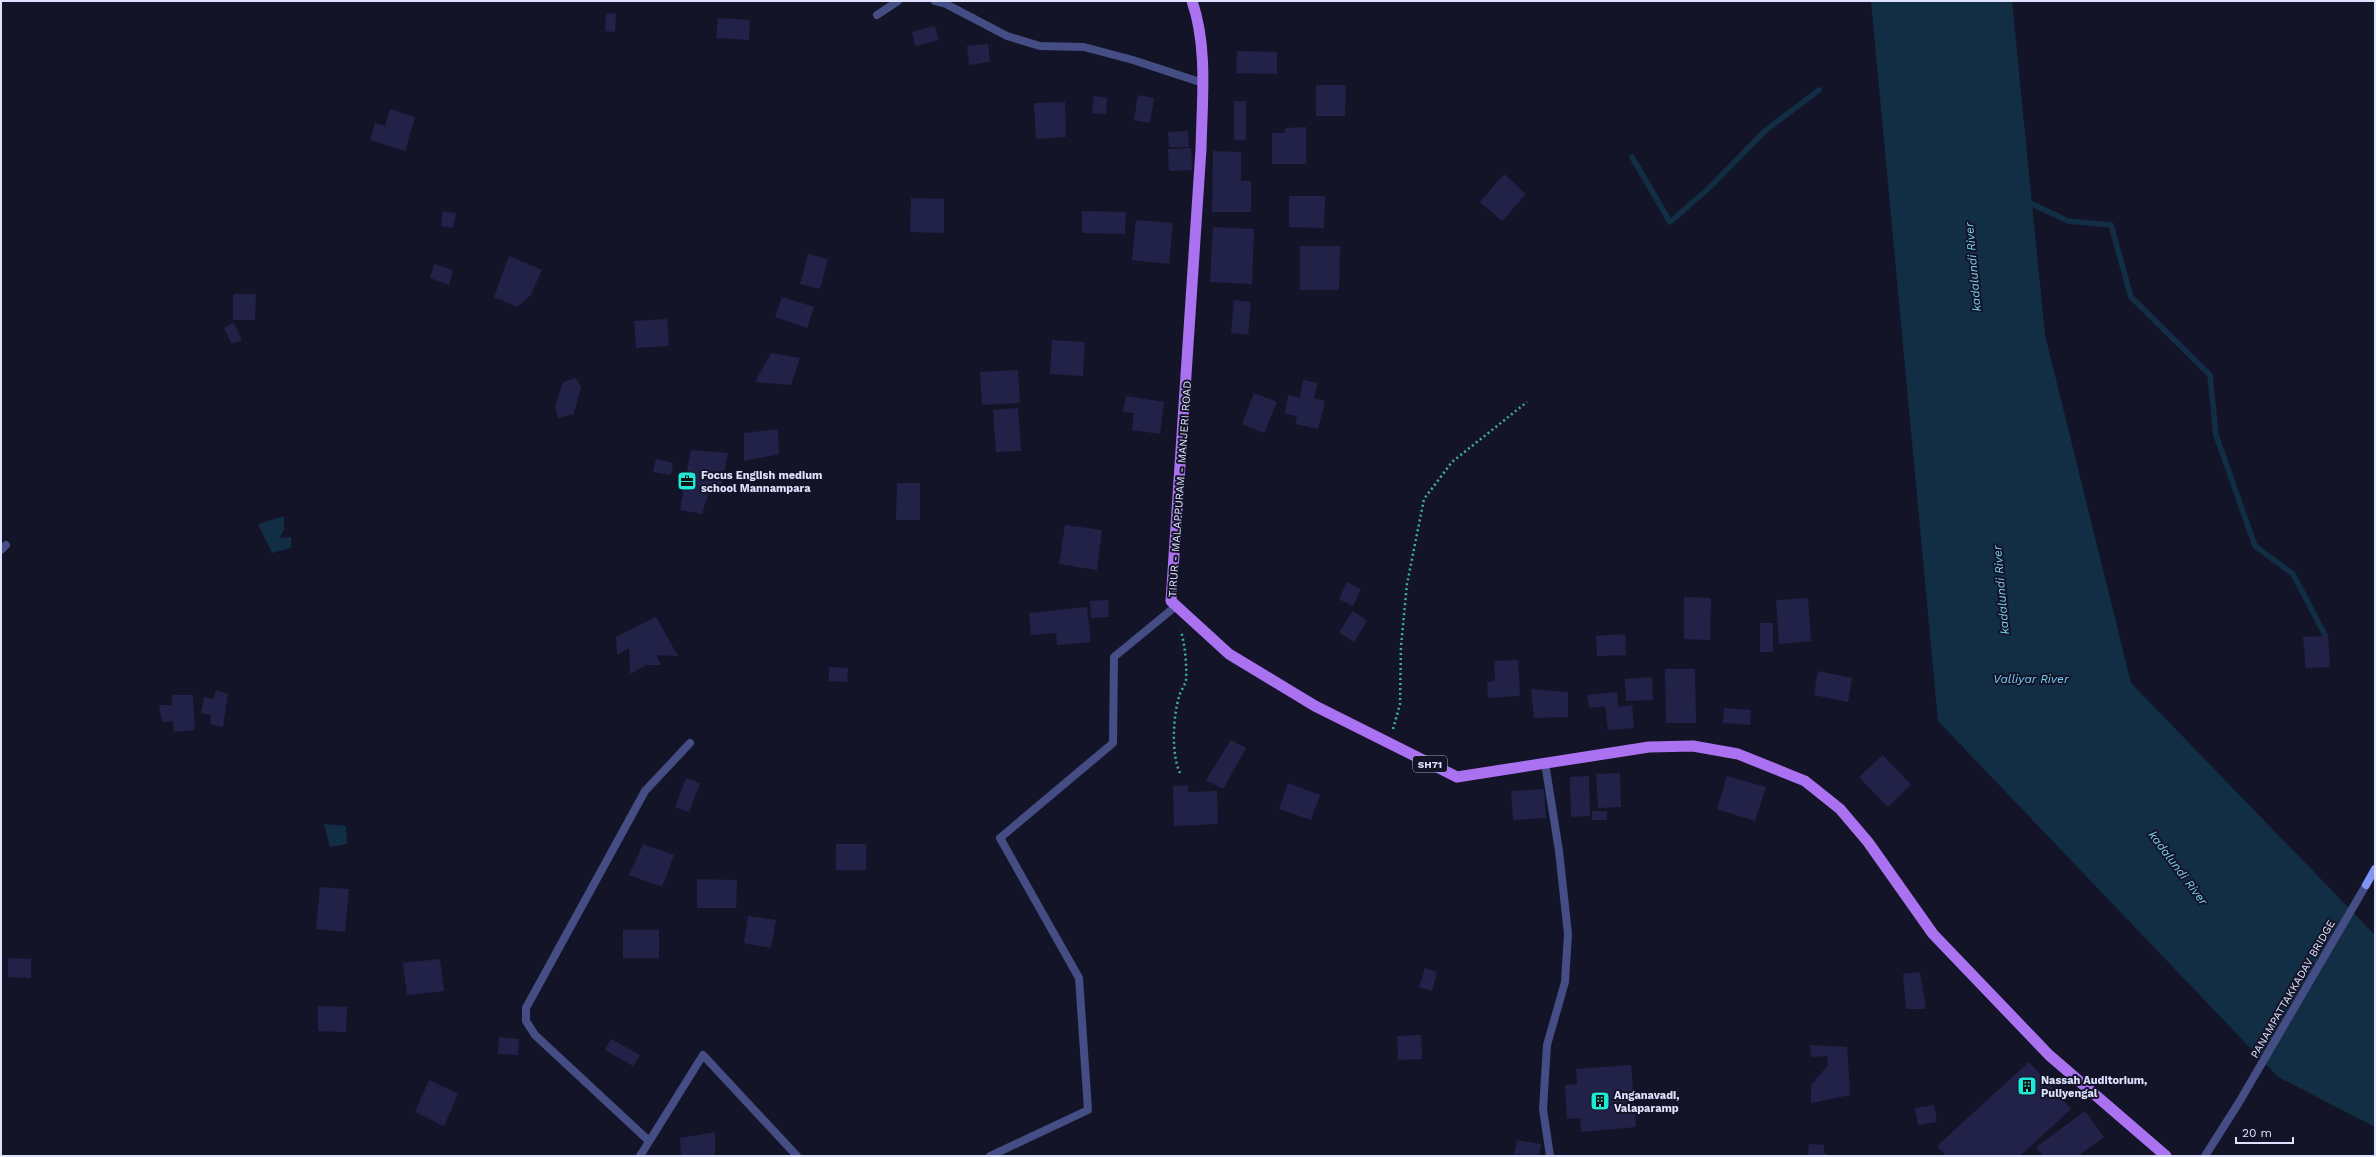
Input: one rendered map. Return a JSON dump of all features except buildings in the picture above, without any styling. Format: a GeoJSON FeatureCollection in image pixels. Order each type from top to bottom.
{"type":"FeatureCollection","features":[{"type":"Feature","properties":{"kind":"main road","name":"TIRUR - MALAPPURAM - MANJERI ROAD"},"geometry":{"type":"LineString","coordinates":[[1192,1],[1198,20],[1203,83],[1201,149],[1188,366],[1171,601],[1229,654],[1315,706],[1457,777],[1648,747],[1693,746],[1738,754],[1805,781],[1840,809],[1868,842],[1934,934],[2038,1043],[2166,1156]]}},
{"type":"Feature","properties":{"kind":"main road"},"geometry":{"type":"LineString","coordinates":[[2366,885],[2375,869]]}},
{"type":"Feature","properties":{"kind":"street"},"geometry":{"type":"LineString","coordinates":[[877,15],[898,1]]}},
{"type":"Feature","properties":{"kind":"street"},"geometry":{"type":"LineString","coordinates":[[935,1],[946,4],[1007,36],[1040,46],[1084,47],[1133,60],[1203,83]]}},
{"type":"Feature","properties":{"kind":"street"},"geometry":{"type":"LineString","coordinates":[[990,1156],[1088,1110],[1079,978],[1000,838],[1113,743],[1114,657],[1176,606]]}},
{"type":"Feature","properties":{"kind":"street"},"geometry":{"type":"LineString","coordinates":[[649,1141],[535,1035],[526,1021],[526,1008],[645,791],[690,743]]}},
{"type":"Feature","properties":{"kind":"street"},"geometry":{"type":"LineString","coordinates":[[1545,764],[1559,851],[1568,934],[1565,982],[1547,1046],[1543,1109],[1550,1156]]}},
{"type":"Feature","properties":{"kind":"street","name":"PANAMPATTAKKADAV BRIDGE"},"geometry":{"type":"LineString","coordinates":[[2205,1156],[2238,1104],[2366,885]]}},
{"type":"Feature","properties":{"kind":"street"},"geometry":{"type":"LineString","coordinates":[[640,1156],[703,1055],[797,1156]]}},
{"type":"Feature","properties":{"kind":"path"},"geometry":{"type":"LineString","coordinates":[[1389,743],[1400,704],[1400,646],[1407,584],[1424,499],[1452,462],[1528,402]]}},
{"type":"Feature","properties":{"kind":"path"},"geometry":{"type":"LineString","coordinates":[[1176,606],[1176,618],[1183,639],[1186,682],[1179,695],[1174,734],[1177,767],[1180,773]]}},
{"type":"Feature","properties":{"kind":"water","name":"Valliyar River"},"geometry":{"type":"Polygon","coordinates":[[[1871,1],[2012,1],[2045,335],[2131,683],[2375,935],[2375,1127],[2278,1077],[1938,721],[1871,1]]]}},
{"type":"Feature","properties":{"kind":"water"},"geometry":{"type":"Polygon","coordinates":[[[284,516],[284,530],[279,538],[291,537],[291,548],[272,553],[258,524],[284,516]]]}},
{"type":"Feature","properties":{"kind":"water"},"geometry":{"type":"Polygon","coordinates":[[[324,824],[346,826],[347,844],[330,847],[324,824]]]}},
{"type":"Feature","properties":{"kind":"waterway"},"geometry":{"type":"LineString","coordinates":[[1632,157],[1670,222],[1708,189],[1765,131],[1819,90]]}},
{"type":"Feature","properties":{"kind":"waterway"},"geometry":{"type":"LineString","coordinates":[[2026,201],[2068,221],[2111,225],[2131,297],[2210,375],[2216,435],[2255,546],[2293,574],[2325,635]]}},
{"type":"Feature","properties":{"kind":"place","name":"Focus English medium school Mannampara"},"geometry":{"type":"Point","coordinates":[687,481]}},
{"type":"Feature","properties":{"kind":"place","name":"Nassah Auditorium, Puliyengal"},"geometry":{"type":"Point","coordinates":[2027,1086]}},
{"type":"Feature","properties":{"kind":"place","name":"Anganavadi, Valaparamp"},"geometry":{"type":"Point","coordinates":[1600,1101]}},
{"type":"Feature","properties":{"kind":"water label","name":"kadalundi River"},"geometry":{"type":"Point","coordinates":[1973,267]}},
{"type":"Feature","properties":{"kind":"water label","name":"kadalundi River"},"geometry":{"type":"Point","coordinates":[2001,590]}},
{"type":"Feature","properties":{"kind":"water label","name":"kadalundi River"},"geometry":{"type":"Point","coordinates":[2178,868]}}]}
